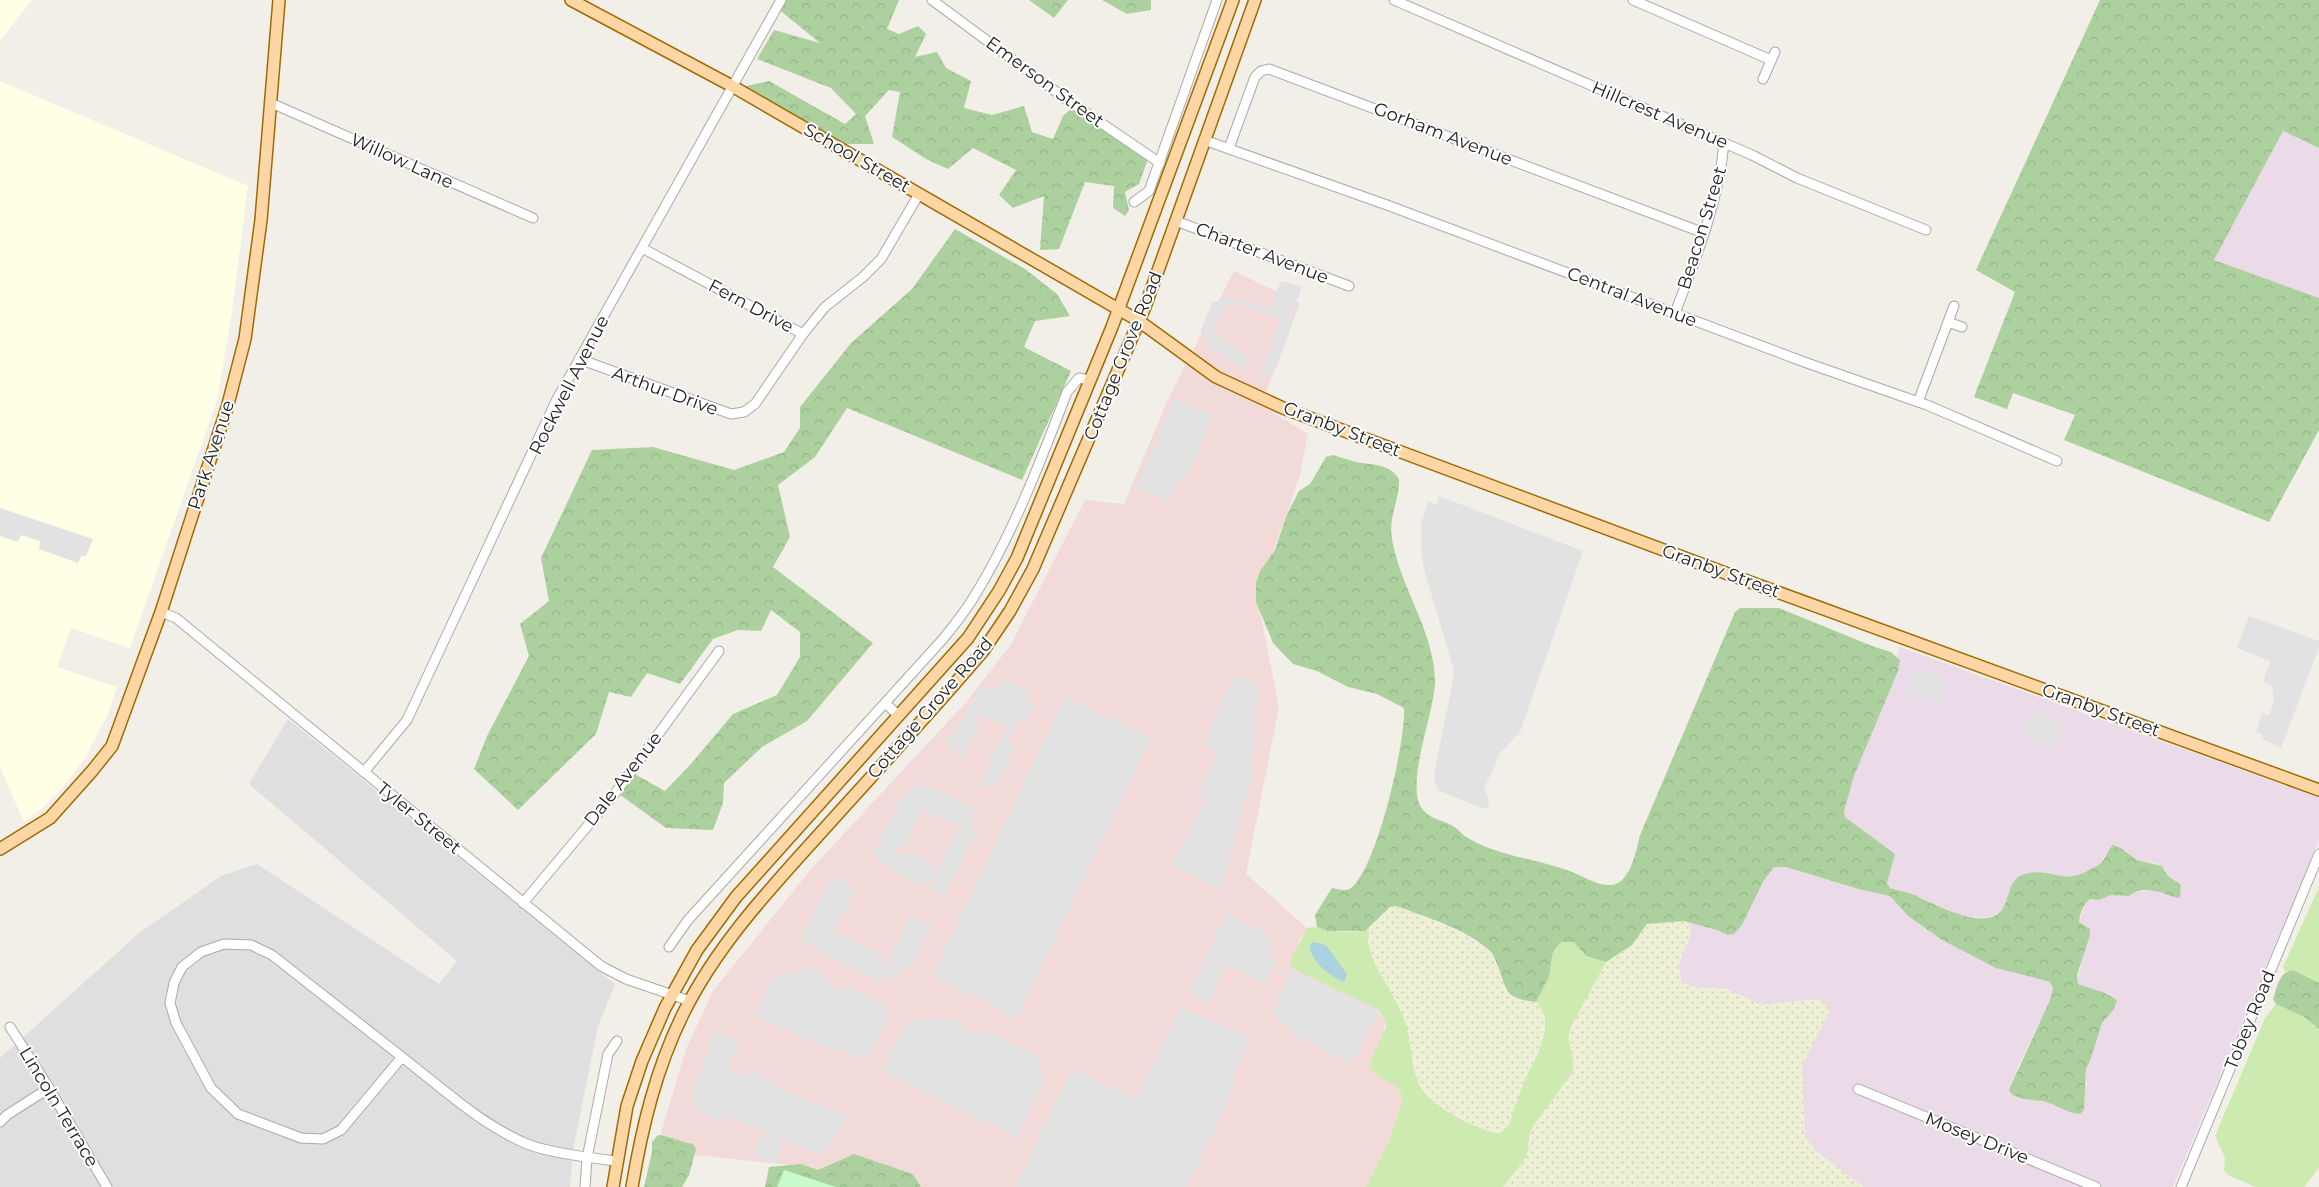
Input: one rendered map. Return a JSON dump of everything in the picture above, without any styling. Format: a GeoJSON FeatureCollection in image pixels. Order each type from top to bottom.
{"type":"FeatureCollection","features":[{"type":"Feature","properties":{"kind":"main road","name":"Park Avenue"},"geometry":{"type":"LineString","coordinates":[[0,849],[50,818],[112,746],[161,612],[227,408],[245,339],[262,220],[279,0]]}},
{"type":"Feature","properties":{"kind":"main road","name":"School Street"},"geometry":{"type":"LineString","coordinates":[[572,0],[732,86],[1139,321]]}},
{"type":"Feature","properties":{"kind":"main road","name":"Cottage Grove Road"},"geometry":{"type":"LineString","coordinates":[[614,1187],[616,1161],[627,1106],[653,1034],[697,950],[723,912],[968,638],[999,591],[1017,558],[1046,492],[1119,309],[1233,0]]}},
{"type":"Feature","properties":{"kind":"main road","name":"Cottage Grove Road"},"geometry":{"type":"LineString","coordinates":[[632,1187],[651,1095],[663,1062],[690,1001],[720,953],[744,918],[984,651],[1010,611],[1033,569],[1139,321],[1256,0]]}},
{"type":"Feature","properties":{"kind":"main road","name":"Granby Street"},"geometry":{"type":"LineString","coordinates":[[1139,321],[1216,377],[1283,408],[1711,568],[2319,790]]}},
{"type":"Feature","properties":{"kind":"main road"},"geometry":{"type":"LineString","coordinates":[[968,638],[984,651]]}},
{"type":"Feature","properties":{"kind":"main road"},"geometry":{"type":"LineString","coordinates":[[809,817],[823,831]]}},
{"type":"Feature","properties":{"kind":"street","name":"Rockwell Avenue"},"geometry":{"type":"LineString","coordinates":[[364,772],[407,720],[557,399],[781,0]]}},
{"type":"Feature","properties":{"kind":"street","name":"Emerson Street"},"geometry":{"type":"LineString","coordinates":[[932,0],[1066,99],[1160,163]]}},
{"type":"Feature","properties":{"kind":"street"},"geometry":{"type":"LineString","coordinates":[[1134,202],[1149,191],[1217,0]]}},
{"type":"Feature","properties":{"kind":"street","name":"Hillcrest Avenue"},"geometry":{"type":"LineString","coordinates":[[1394,0],[1724,143],[1797,178],[1926,230]]}},
{"type":"Feature","properties":{"kind":"street"},"geometry":{"type":"LineString","coordinates":[[1634,0],[1773,56],[1763,78]]}},
{"type":"Feature","properties":{"kind":"street","name":"Gorham Avenue"},"geometry":{"type":"LineString","coordinates":[[1229,148],[1255,77],[1260,71],[1269,69],[1704,233]]}},
{"type":"Feature","properties":{"kind":"street","name":"Willow Lane"},"geometry":{"type":"LineString","coordinates":[[271,103],[532,218]]}},
{"type":"Feature","properties":{"kind":"street","name":"Central Avenue"},"geometry":{"type":"LineString","coordinates":[[1204,140],[1388,205],[1918,402],[2056,461]]}},
{"type":"Feature","properties":{"kind":"street","name":"Beacon Street"},"geometry":{"type":"LineString","coordinates":[[1675,313],[1704,233],[1720,173],[1724,143]]}},
{"type":"Feature","properties":{"kind":"street","name":"Fern Drive"},"geometry":{"type":"LineString","coordinates":[[642,248],[803,334],[825,307],[863,278],[881,259],[919,194]]}},
{"type":"Feature","properties":{"kind":"street","name":"Charter Avenue"},"geometry":{"type":"LineString","coordinates":[[1176,221],[1349,286]]}},
{"type":"Feature","properties":{"kind":"street"},"geometry":{"type":"LineString","coordinates":[[1918,402],[1954,306]]}},
{"type":"Feature","properties":{"kind":"street"},"geometry":{"type":"LineString","coordinates":[[1948,322],[1962,327]]}},
{"type":"Feature","properties":{"kind":"street","name":"Arthur Drive"},"geometry":{"type":"LineString","coordinates":[[579,359],[731,414],[744,412],[755,404],[803,334]]}},
{"type":"Feature","properties":{"kind":"street","name":"Cottage Grove Road"},"geometry":{"type":"LineString","coordinates":[[669,947],[688,920],[943,639],[968,606],[996,558],[1067,392],[1080,378],[1090,380]]}},
{"type":"Feature","properties":{"kind":"street"},"geometry":{"type":"LineString","coordinates":[[1028,486],[1046,492]]}},
{"type":"Feature","properties":{"kind":"street","name":"Tyler Street"},"geometry":{"type":"LineString","coordinates":[[161,612],[176,618],[601,966],[626,979],[690,1001]]}},
{"type":"Feature","properties":{"kind":"street","name":"Dale Avenue"},"geometry":{"type":"LineString","coordinates":[[523,903],[616,792],[719,651]]}},
{"type":"Feature","properties":{"kind":"street","name":"Cottage Grove Road"},"geometry":{"type":"LineString","coordinates":[[885,703],[899,716]]}},
{"type":"Feature","properties":{"kind":"street","name":"Tobey Road"},"geometry":{"type":"LineString","coordinates":[[2181,1187],[2319,854]]}},
{"type":"Feature","properties":{"kind":"street"},"geometry":{"type":"LineString","coordinates":[[402,1057],[341,1130],[323,1139],[301,1138],[238,1114],[211,1088],[176,1023],[170,1003],[174,983],[182,967],[201,952],[224,944],[250,945],[272,955],[489,1125],[528,1145],[587,1158],[616,1161]]}},
{"type":"Feature","properties":{"kind":"street","name":"Lincoln Terrace"},"geometry":{"type":"LineString","coordinates":[[10,1027],[108,1187]]}},
{"type":"Feature","properties":{"kind":"street"},"geometry":{"type":"LineString","coordinates":[[585,1187],[587,1158],[608,1054],[617,1041]]}},
{"type":"Feature","properties":{"kind":"street"},"geometry":{"type":"LineString","coordinates":[[0,1122],[7,1115],[49,1088]]}},
{"type":"Feature","properties":{"kind":"street","name":"Mosey Drive"},"geometry":{"type":"LineString","coordinates":[[1858,1089],[2096,1187]]}},
{"type":"Feature","properties":{"kind":"shaded area"},"geometry":{"type":"Polygon","coordinates":[[[0,0],[32,0],[0,41],[0,0]]]}},
{"type":"Feature","properties":{"kind":"shaded area"},"geometry":{"type":"Polygon","coordinates":[[[0,81],[248,186],[232,312],[217,400],[130,648],[71,628],[57,667],[117,687],[108,714],[84,760],[68,781],[48,803],[24,822],[0,767],[0,81]]]}},
{"type":"Feature","properties":{"kind":"shaded area"},"geometry":{"type":"Polygon","coordinates":[[[2283,131],[2319,148],[2319,298],[2214,260],[2283,131]]]}},
{"type":"Feature","properties":{"kind":"shaded area"},"geometry":{"type":"Polygon","coordinates":[[[1234,271],[1300,303],[1261,405],[1308,434],[1300,475],[1257,597],[1279,707],[1246,874],[1307,928],[1300,939],[1292,968],[1376,1008],[1385,1021],[1383,1037],[1369,1066],[1398,1086],[1402,1101],[1390,1138],[1366,1187],[921,1187],[913,1174],[854,1154],[818,1170],[801,1164],[790,1165],[695,1155],[693,1144],[678,1142],[670,1136],[660,1136],[686,1049],[713,991],[812,868],[967,701],[1010,646],[1085,500],[1124,504],[1168,399],[1234,271]]]}},
{"type":"Feature","properties":{"kind":"shaded area"},"geometry":{"type":"Polygon","coordinates":[[[1281,281],[1302,286],[1294,309],[1289,334],[1275,370],[1259,381],[1280,319],[1235,303],[1223,310],[1213,332],[1250,358],[1242,370],[1203,342],[1205,334],[1200,332],[1213,301],[1217,302],[1224,297],[1270,308],[1281,281]]]}},
{"type":"Feature","properties":{"kind":"shaded area"},"geometry":{"type":"Polygon","coordinates":[[[1173,399],[1213,415],[1187,477],[1180,477],[1169,502],[1137,488],[1173,399]]]}},
{"type":"Feature","properties":{"kind":"shaded area"},"geometry":{"type":"Polygon","coordinates":[[[1439,496],[1583,551],[1520,732],[1500,753],[1484,789],[1489,800],[1488,808],[1484,809],[1438,790],[1435,782],[1434,774],[1453,680],[1453,667],[1425,573],[1421,553],[1421,523],[1428,501],[1436,505],[1439,496]]]}},
{"type":"Feature","properties":{"kind":"shaded area"},"geometry":{"type":"Polygon","coordinates":[[[0,508],[93,539],[86,556],[81,556],[78,563],[39,549],[40,541],[21,535],[18,542],[0,536],[0,508]]]}},
{"type":"Feature","properties":{"kind":"shaded area"},"geometry":{"type":"Polygon","coordinates":[[[2249,616],[2319,641],[2319,647],[2281,748],[2261,738],[2261,734],[2256,732],[2262,714],[2269,715],[2274,701],[2272,687],[2263,682],[2270,661],[2237,648],[2249,616]]]}},
{"type":"Feature","properties":{"kind":"shaded area"},"geometry":{"type":"Polygon","coordinates":[[[1900,647],[2319,798],[2319,840],[2173,1187],[1864,1187],[1817,1152],[1805,1138],[1802,1065],[1829,1012],[1799,1001],[1761,1005],[1726,989],[1700,988],[1682,983],[1678,965],[1690,937],[1690,925],[1685,921],[1728,935],[1774,867],[1786,867],[1857,889],[1875,891],[1891,897],[1908,916],[1932,933],[2014,973],[2050,982],[2053,988],[2050,1000],[2018,1067],[2014,1097],[2047,1102],[2077,1114],[2087,1084],[2085,1072],[2095,1040],[2102,1023],[2114,1009],[2117,1000],[2110,994],[2091,991],[2078,984],[2077,981],[2090,929],[2079,922],[2085,903],[2091,899],[2099,900],[2110,895],[2129,896],[2134,892],[2155,890],[2163,894],[2181,885],[2168,876],[2166,870],[2156,863],[2137,860],[2122,849],[2110,847],[2100,864],[2077,876],[2064,878],[2039,872],[2010,890],[2003,908],[1987,918],[1962,916],[1908,893],[1890,888],[1887,883],[1890,850],[1874,841],[1865,831],[1845,817],[1844,811],[1854,776],[1898,671],[1900,660],[1897,656],[1900,647]]]}},
{"type":"Feature","properties":{"kind":"shaded area"},"geometry":{"type":"Polygon","coordinates":[[[1915,668],[1946,680],[1938,702],[1906,690],[1915,668]]]}},
{"type":"Feature","properties":{"kind":"shaded area"},"geometry":{"type":"Polygon","coordinates":[[[1234,675],[1258,685],[1252,775],[1221,890],[1172,865],[1206,799],[1197,794],[1218,752],[1203,744],[1234,675]]]}},
{"type":"Feature","properties":{"kind":"shaded area"},"geometry":{"type":"Polygon","coordinates":[[[1002,679],[1030,692],[1026,699],[1035,704],[1026,721],[1019,718],[1007,743],[1014,744],[1014,748],[996,787],[978,787],[1007,726],[975,713],[974,716],[979,723],[961,759],[944,742],[957,730],[978,690],[992,687],[998,689],[1002,679]]]}},
{"type":"Feature","properties":{"kind":"shaded area"},"geometry":{"type":"Polygon","coordinates":[[[1065,697],[1151,738],[1017,1018],[977,998],[979,992],[977,990],[973,996],[932,976],[1065,697]]]}},
{"type":"Feature","properties":{"kind":"shaded area"},"geometry":{"type":"Polygon","coordinates":[[[2031,710],[2064,723],[2055,746],[2023,733],[2031,710]]]}},
{"type":"Feature","properties":{"kind":"shaded area"},"geometry":{"type":"Polygon","coordinates":[[[288,719],[615,984],[598,1026],[573,1150],[570,1187],[0,1187],[0,1058],[139,933],[221,876],[257,864],[439,984],[457,961],[249,784],[288,719]]]}},
{"type":"Feature","properties":{"kind":"shaded area"},"geometry":{"type":"Polygon","coordinates":[[[918,786],[934,789],[976,808],[975,816],[969,829],[975,833],[944,897],[928,889],[931,885],[929,880],[924,886],[890,870],[891,863],[888,864],[872,857],[901,798],[908,790],[918,786]],[[922,810],[903,849],[897,847],[895,852],[902,856],[905,850],[935,865],[933,871],[936,873],[960,822],[956,820],[953,825],[922,810]]]}},
{"type":"Feature","properties":{"kind":"shaded area"},"geometry":{"type":"Polygon","coordinates":[[[832,876],[856,888],[832,935],[826,932],[824,934],[834,938],[837,933],[883,955],[880,962],[882,964],[888,963],[910,916],[925,924],[933,923],[911,966],[903,967],[896,981],[882,975],[878,981],[818,951],[820,944],[817,948],[800,940],[832,876]]]}},
{"type":"Feature","properties":{"kind":"shaded area"},"geometry":{"type":"Polygon","coordinates":[[[1397,906],[1451,928],[1477,942],[1491,952],[1505,987],[1518,1000],[1536,1002],[1540,1006],[1544,1018],[1541,1043],[1509,1125],[1500,1133],[1476,1127],[1436,1103],[1419,1085],[1404,1018],[1368,946],[1369,928],[1377,918],[1391,907],[1397,906]]]}},
{"type":"Feature","properties":{"kind":"shaded area"},"geometry":{"type":"Polygon","coordinates":[[[1226,914],[1271,935],[1269,940],[1275,943],[1269,958],[1276,961],[1265,984],[1228,966],[1225,967],[1208,1003],[1189,993],[1226,914]]]}},
{"type":"Feature","properties":{"kind":"shaded area"},"geometry":{"type":"Polygon","coordinates":[[[1685,921],[1690,925],[1691,931],[1678,965],[1682,983],[1700,988],[1726,989],[1761,1005],[1818,999],[1828,1006],[1829,1012],[1802,1065],[1805,1138],[1817,1152],[1864,1187],[1503,1187],[1527,1156],[1530,1132],[1574,1062],[1568,1038],[1571,1027],[1606,962],[1632,945],[1647,924],[1685,921]]]}},
{"type":"Feature","properties":{"kind":"shaded area"},"geometry":{"type":"Polygon","coordinates":[[[804,964],[827,976],[826,983],[839,990],[842,990],[845,985],[886,1005],[884,1011],[890,1015],[868,1060],[826,1047],[754,1016],[771,982],[782,975],[800,972],[804,964]]]}},
{"type":"Feature","properties":{"kind":"shaded area"},"geometry":{"type":"Polygon","coordinates":[[[1291,969],[1378,1011],[1352,1064],[1285,1030],[1288,1024],[1273,1016],[1291,969]]]}},
{"type":"Feature","properties":{"kind":"shaded area"},"geometry":{"type":"Polygon","coordinates":[[[1181,1007],[1251,1039],[1236,1069],[1228,1102],[1187,1187],[1015,1187],[1072,1069],[1136,1099],[1181,1007]]]}},
{"type":"Feature","properties":{"kind":"shaded area"},"geometry":{"type":"Polygon","coordinates":[[[914,1018],[963,1021],[963,1028],[976,1035],[980,1034],[982,1029],[1041,1058],[1037,1070],[1046,1076],[1033,1102],[1026,1101],[1032,1106],[1017,1137],[882,1071],[906,1022],[912,1025],[914,1018]]]}},
{"type":"Feature","properties":{"kind":"shaded area"},"geometry":{"type":"Polygon","coordinates":[[[716,1031],[740,1041],[728,1069],[749,1078],[752,1070],[770,1078],[775,1083],[774,1086],[827,1109],[849,1116],[822,1156],[779,1138],[776,1143],[782,1146],[777,1162],[754,1156],[760,1136],[767,1137],[768,1133],[727,1116],[722,1122],[693,1110],[695,1102],[689,1100],[716,1031]]]}},
{"type":"Feature","properties":{"kind":"green space"},"geometry":{"type":"Polygon","coordinates":[[[781,0],[899,0],[887,29],[899,34],[918,26],[926,34],[915,57],[937,52],[946,68],[971,81],[964,108],[992,115],[1024,106],[1032,132],[1053,139],[1063,116],[1075,105],[1149,156],[1139,184],[1125,192],[1129,210],[1125,216],[1113,208],[1114,186],[1085,182],[1059,249],[1040,250],[1044,196],[1013,208],[999,195],[1016,170],[973,148],[948,169],[926,159],[892,137],[900,92],[889,90],[865,116],[874,144],[832,144],[742,87],[769,81],[845,124],[856,114],[831,88],[757,59],[774,30],[820,43],[777,8],[781,0]]]}},
{"type":"Feature","properties":{"kind":"green space"},"geometry":{"type":"Polygon","coordinates":[[[1029,0],[1068,0],[1054,18],[1029,0]]]}},
{"type":"Feature","properties":{"kind":"green space"},"geometry":{"type":"Polygon","coordinates":[[[1102,0],[1151,0],[1151,10],[1127,14],[1102,0]]]}},
{"type":"Feature","properties":{"kind":"green space"},"geometry":{"type":"Polygon","coordinates":[[[2100,0],[2319,0],[2319,148],[2283,131],[2214,260],[2319,298],[2319,430],[2269,522],[2064,440],[2075,415],[2013,393],[2007,409],[1974,397],[2015,292],[1976,270],[2100,0]]]}},
{"type":"Feature","properties":{"kind":"green space"},"geometry":{"type":"Polygon","coordinates":[[[955,229],[1025,269],[1057,294],[1070,316],[1035,321],[1024,347],[1071,371],[1022,480],[847,408],[815,457],[778,485],[790,537],[773,567],[873,643],[807,721],[762,747],[724,783],[723,803],[713,830],[666,828],[616,792],[631,772],[665,791],[690,765],[733,714],[777,695],[800,657],[800,632],[771,610],[761,631],[738,630],[713,639],[680,684],[647,673],[631,697],[609,692],[596,734],[518,810],[474,769],[487,736],[529,656],[520,624],[549,601],[541,558],[592,450],[653,447],[734,470],[784,452],[800,428],[800,407],[851,343],[912,289],[955,229]]]}},
{"type":"Feature","properties":{"kind":"green space"},"geometry":{"type":"Polygon","coordinates":[[[1333,455],[1356,462],[1385,467],[1399,479],[1391,531],[1392,539],[1396,557],[1429,644],[1435,680],[1431,710],[1418,766],[1418,799],[1426,813],[1453,826],[1466,837],[1481,845],[1552,865],[1601,884],[1616,884],[1622,880],[1631,867],[1640,835],[1735,612],[1740,608],[1779,608],[1891,652],[1900,660],[1898,671],[1854,776],[1844,811],[1845,817],[1895,854],[1887,883],[1890,888],[1909,893],[1957,914],[1984,918],[1995,916],[2003,908],[2013,883],[2020,876],[2033,872],[2063,876],[2078,875],[2100,864],[2113,845],[2137,860],[2162,866],[2168,876],[2181,885],[2180,897],[2177,898],[2146,890],[2134,892],[2129,896],[2111,895],[2099,900],[2090,899],[2085,904],[2081,913],[2079,922],[2090,929],[2090,935],[2077,975],[2078,984],[2103,992],[2117,1000],[2114,1009],[2102,1023],[2086,1069],[2084,1109],[2081,1114],[2072,1113],[2050,1103],[2020,1098],[2011,1094],[2009,1090],[2050,1000],[2053,988],[2050,982],[1996,968],[1942,940],[1908,916],[1891,897],[1786,867],[1774,867],[1763,882],[1742,925],[1734,934],[1728,935],[1684,921],[1647,924],[1632,945],[1606,962],[1586,956],[1574,942],[1561,942],[1553,951],[1549,977],[1536,1002],[1518,998],[1508,992],[1493,955],[1480,943],[1445,924],[1397,906],[1390,907],[1365,931],[1328,931],[1317,927],[1315,915],[1332,888],[1344,890],[1351,888],[1361,876],[1371,856],[1380,831],[1395,774],[1404,708],[1377,694],[1348,687],[1317,671],[1293,664],[1273,643],[1256,602],[1256,583],[1260,571],[1275,550],[1287,514],[1299,491],[1310,484],[1326,457],[1333,455]]]}},
{"type":"Feature","properties":{"kind":"green space"},"geometry":{"type":"Polygon","coordinates":[[[2319,887],[2319,983],[2293,970],[2285,972],[2283,967],[2319,887]]]}},
{"type":"Feature","properties":{"kind":"green space"},"geometry":{"type":"Polygon","coordinates":[[[1317,927],[1343,932],[1369,928],[1368,942],[1372,957],[1404,1019],[1415,1074],[1423,1090],[1431,1099],[1454,1115],[1479,1128],[1500,1133],[1509,1125],[1541,1043],[1545,1021],[1542,1011],[1536,1002],[1549,977],[1553,951],[1561,942],[1574,941],[1586,956],[1606,962],[1571,1027],[1568,1038],[1574,1062],[1572,1073],[1536,1122],[1530,1132],[1527,1156],[1503,1187],[1366,1187],[1390,1138],[1402,1101],[1401,1094],[1393,1084],[1372,1071],[1369,1065],[1386,1027],[1379,1010],[1292,968],[1290,962],[1307,928],[1317,927]]]}},
{"type":"Feature","properties":{"kind":"green space"},"geometry":{"type":"Polygon","coordinates":[[[2293,970],[2319,983],[2319,1029],[2304,1017],[2276,1004],[2273,999],[2277,985],[2282,977],[2288,971],[2293,970]]]}},
{"type":"Feature","properties":{"kind":"green space"},"geometry":{"type":"Polygon","coordinates":[[[2276,1004],[2304,1017],[2319,1029],[2319,1168],[2304,1187],[2255,1187],[2228,1175],[2224,1170],[2225,1158],[2215,1136],[2265,1018],[2276,1004]]]}},
{"type":"Feature","properties":{"kind":"green space"},"geometry":{"type":"Polygon","coordinates":[[[658,1135],[693,1144],[696,1149],[689,1175],[682,1187],[644,1187],[652,1152],[652,1142],[658,1135]]]}},
{"type":"Feature","properties":{"kind":"green space"},"geometry":{"type":"Polygon","coordinates":[[[854,1154],[913,1174],[921,1187],[765,1187],[769,1167],[801,1164],[818,1170],[854,1154]]]}},
{"type":"Feature","properties":{"kind":"green space"},"geometry":{"type":"Polygon","coordinates":[[[784,1170],[836,1187],[777,1187],[784,1170]]]}},
{"type":"Feature","properties":{"kind":"water"},"geometry":{"type":"Polygon","coordinates":[[[1314,942],[1326,945],[1347,974],[1344,982],[1327,972],[1316,962],[1310,950],[1310,944],[1314,942]]]}}]}
